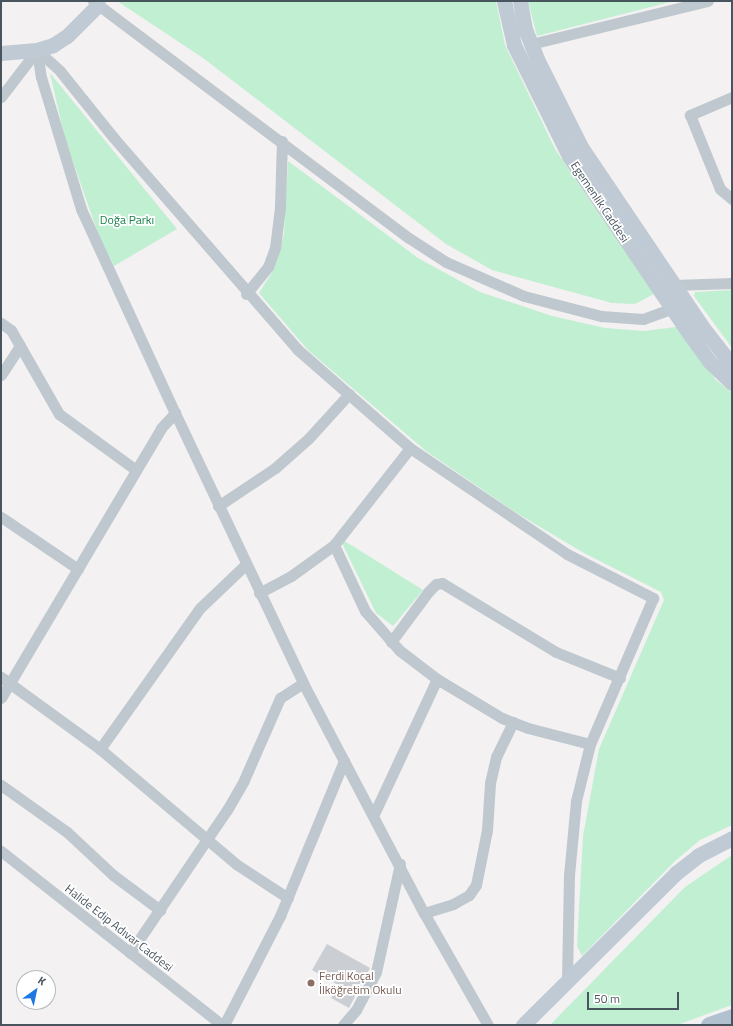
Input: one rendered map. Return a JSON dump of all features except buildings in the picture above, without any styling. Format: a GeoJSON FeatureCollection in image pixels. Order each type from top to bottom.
{"type":"FeatureCollection","features":[{"type":"Feature","properties":{"kind":"main road","name":"Egemenlik Caddesi"},"geometry":{"type":"LineString","coordinates":[[504,1],[514,44],[560,141],[673,310],[709,361],[732,383]]}},
{"type":"Feature","properties":{"kind":"main road","name":"Egemenlik Caddesi"},"geometry":{"type":"LineString","coordinates":[[520,1],[531,44],[581,147],[674,285],[732,365]]}},
{"type":"Feature","properties":{"kind":"main road"},"geometry":{"type":"LineString","coordinates":[[1,53],[37,50],[67,36],[95,3]]}},
{"type":"Feature","properties":{"kind":"main road"},"geometry":{"type":"LineString","coordinates":[[523,1025],[567,983],[676,873],[699,855],[732,838]]}},
{"type":"Feature","properties":{"kind":"main road"},"geometry":{"type":"LineString","coordinates":[[709,1025],[732,1017]]}},
{"type":"Feature","properties":{"kind":"street"},"geometry":{"type":"LineString","coordinates":[[531,44],[705,1]]}},
{"type":"Feature","properties":{"kind":"street"},"geometry":{"type":"LineString","coordinates":[[95,3],[282,141],[409,238],[446,262],[480,280],[551,305],[618,319],[643,319],[673,310],[686,302]]}},
{"type":"Feature","properties":{"kind":"street"},"geometry":{"type":"LineString","coordinates":[[1,97],[37,50]]}},
{"type":"Feature","properties":{"kind":"street"},"geometry":{"type":"LineString","coordinates":[[37,50],[60,71],[246,294],[284,337],[348,394],[410,448],[567,554],[653,598],[620,678],[590,744],[576,801],[569,875],[567,983]]}},
{"type":"Feature","properties":{"kind":"street"},"geometry":{"type":"LineString","coordinates":[[37,50],[44,90],[81,209],[245,565],[303,683],[374,814],[424,913],[488,1025]]}},
{"type":"Feature","properties":{"kind":"street"},"geometry":{"type":"LineString","coordinates":[[732,97],[690,115],[720,189],[732,199]]}},
{"type":"Feature","properties":{"kind":"street"},"geometry":{"type":"LineString","coordinates":[[246,294],[268,267],[275,248],[280,207],[282,141]]}},
{"type":"Feature","properties":{"kind":"street"},"geometry":{"type":"LineString","coordinates":[[674,285],[732,282]]}},
{"type":"Feature","properties":{"kind":"street"},"geometry":{"type":"LineString","coordinates":[[1,323],[11,330],[59,414],[136,470]]}},
{"type":"Feature","properties":{"kind":"street"},"geometry":{"type":"LineString","coordinates":[[1,375],[20,346]]}},
{"type":"Feature","properties":{"kind":"street"},"geometry":{"type":"LineString","coordinates":[[218,506],[274,468],[308,439],[348,394]]}},
{"type":"Feature","properties":{"kind":"street"},"geometry":{"type":"LineString","coordinates":[[1,698],[5,680],[78,570],[161,428],[175,413]]}},
{"type":"Feature","properties":{"kind":"street"},"geometry":{"type":"LineString","coordinates":[[259,593],[291,576],[334,545],[410,448]]}},
{"type":"Feature","properties":{"kind":"street"},"geometry":{"type":"LineString","coordinates":[[1,517],[78,570]]}},
{"type":"Feature","properties":{"kind":"street"},"geometry":{"type":"LineString","coordinates":[[334,545],[365,611],[391,642],[437,679],[513,722],[590,744]]}},
{"type":"Feature","properties":{"kind":"street"},"geometry":{"type":"LineString","coordinates":[[100,749],[200,608],[245,565]]}},
{"type":"Feature","properties":{"kind":"street"},"geometry":{"type":"LineString","coordinates":[[391,642],[428,592],[436,584],[442,583],[556,652],[620,678]]}},
{"type":"Feature","properties":{"kind":"street"},"geometry":{"type":"LineString","coordinates":[[374,814],[437,679]]}},
{"type":"Feature","properties":{"kind":"street"},"geometry":{"type":"LineString","coordinates":[[5,680],[100,749],[207,841],[265,885],[288,898]]}},
{"type":"Feature","properties":{"kind":"street"},"geometry":{"type":"LineString","coordinates":[[130,953],[207,841],[244,780],[280,698],[303,683]]}},
{"type":"Feature","properties":{"kind":"street"},"geometry":{"type":"LineString","coordinates":[[424,913],[452,904],[469,895],[476,885],[487,830],[493,770],[513,722]]}},
{"type":"Feature","properties":{"kind":"street"},"geometry":{"type":"LineString","coordinates":[[223,1025],[288,898],[344,761]]}},
{"type":"Feature","properties":{"kind":"street"},"geometry":{"type":"LineString","coordinates":[[1,785],[67,832],[113,875],[160,910]]}},
{"type":"Feature","properties":{"kind":"street","name":"Halide Edip Adıvar Caddesi"},"geometry":{"type":"LineString","coordinates":[[1,851],[223,1025]]}},
{"type":"Feature","properties":{"kind":"street"},"geometry":{"type":"LineString","coordinates":[[343,1025],[356,1010],[376,972],[400,864]]}},
{"type":"Feature","properties":{"kind":"green space"},"geometry":{"type":"Polygon","coordinates":[[[117,1],[496,1],[505,45],[555,149],[654,294],[635,304],[612,303],[492,270],[446,244],[203,58],[117,1]]]}},
{"type":"Feature","properties":{"kind":"green space"},"geometry":{"type":"Polygon","coordinates":[[[528,1],[674,1],[537,36],[528,1]]]}},
{"type":"Feature","properties":{"kind":"green space","name":"Doğa Parkı"},"geometry":{"type":"Polygon","coordinates":[[[50,73],[177,229],[114,266],[99,236],[65,139],[50,73]]]}},
{"type":"Feature","properties":{"kind":"green space"},"geometry":{"type":"Polygon","coordinates":[[[288,161],[418,258],[480,292],[552,316],[605,328],[644,331],[676,327],[716,380],[732,393],[732,825],[700,840],[675,861],[582,956],[577,946],[583,836],[599,749],[664,600],[661,592],[584,553],[515,512],[426,451],[308,350],[259,293],[273,271],[284,234],[288,161]]]}},
{"type":"Feature","properties":{"kind":"green space"},"geometry":{"type":"Polygon","coordinates":[[[732,290],[732,348],[694,296],[695,292],[732,290]]]}},
{"type":"Feature","properties":{"kind":"green space"},"geometry":{"type":"Polygon","coordinates":[[[343,540],[423,590],[393,626],[376,613],[342,543],[343,540]]]}},
{"type":"Feature","properties":{"kind":"green space"},"geometry":{"type":"Polygon","coordinates":[[[732,855],[732,1005],[677,1025],[550,1025],[685,887],[732,855]]]}},
{"type":"Feature","properties":{"kind":"place","name":"Ferdi Koçal İlköğretim Okulu"},"geometry":{"type":"Point","coordinates":[311,983]}}]}
